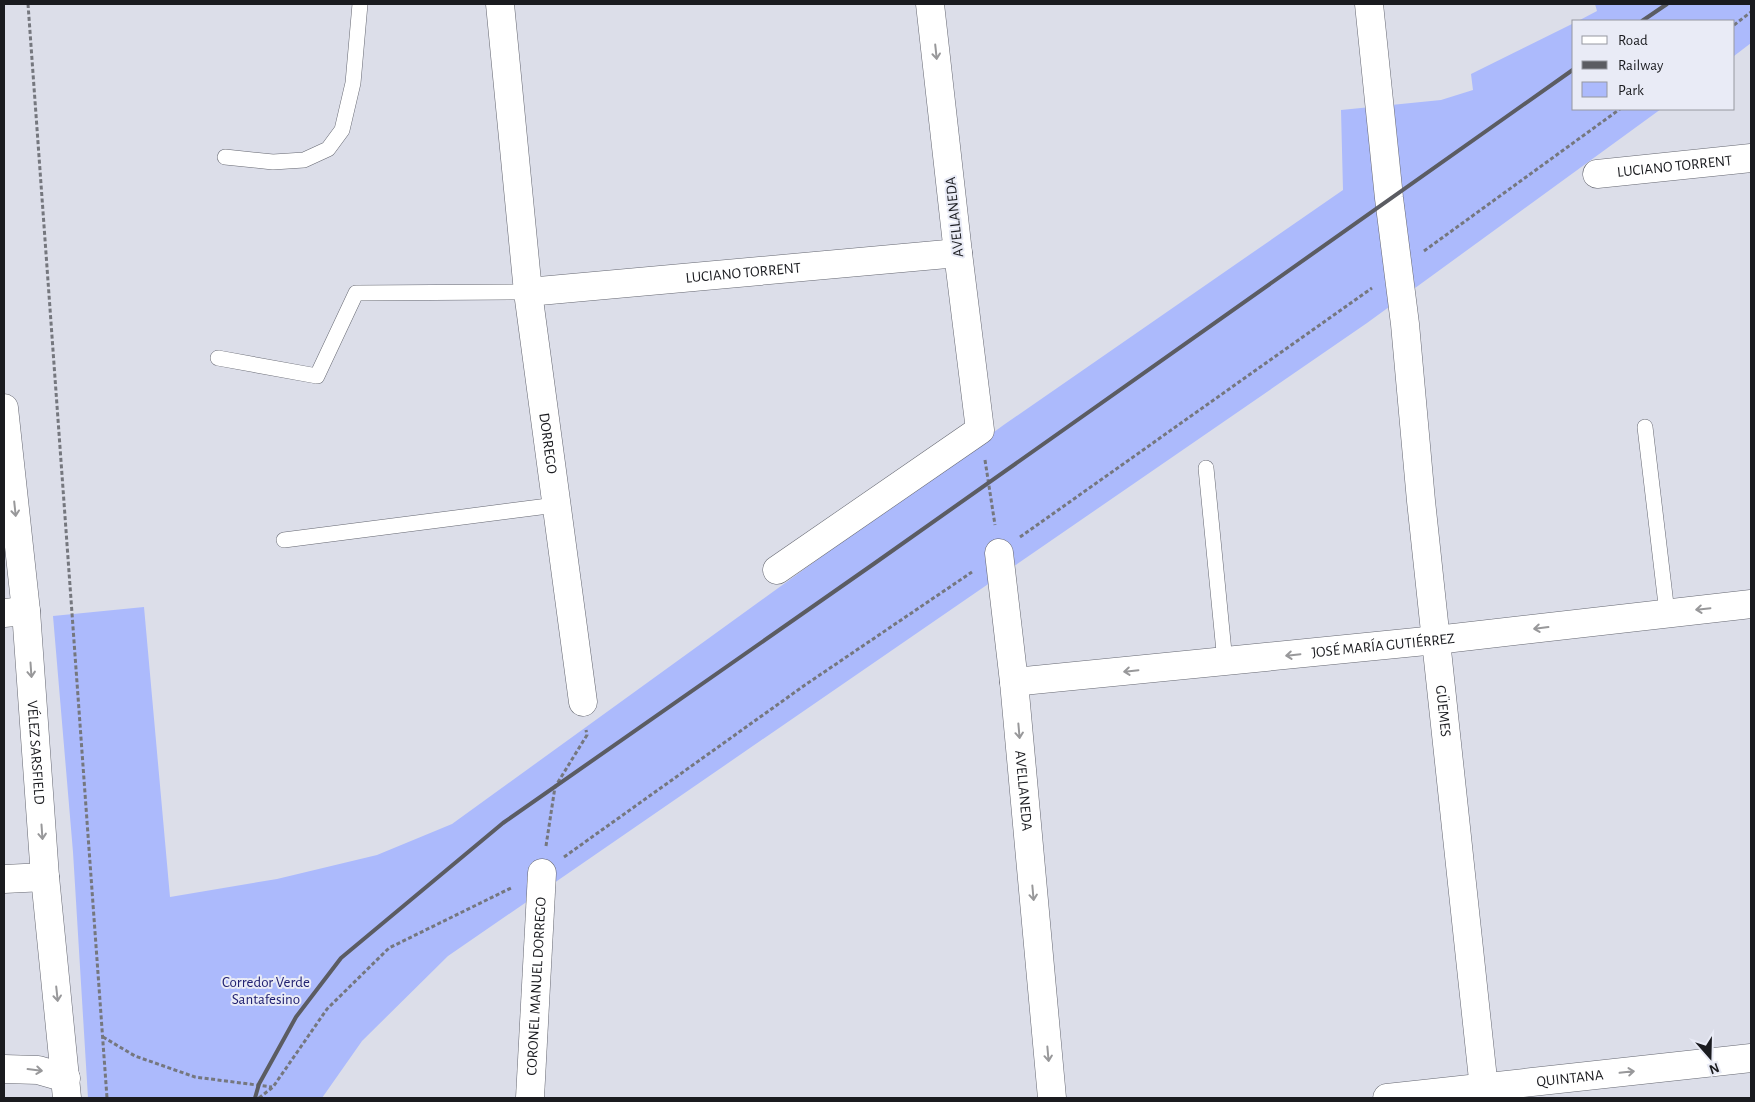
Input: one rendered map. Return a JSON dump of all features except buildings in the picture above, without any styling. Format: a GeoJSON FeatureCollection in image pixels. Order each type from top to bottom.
{"type":"FeatureCollection","features":[{"type":"Feature","properties":{"kind":"street","name":"DORREGO"},"geometry":{"type":"LineString","coordinates":[[500,4],[528,292],[584,702]]}},
{"type":"Feature","properties":{"kind":"street","name":"AVELLANEDA"},"geometry":{"type":"LineString","coordinates":[[777,570],[980,430],[930,4]]}},
{"type":"Feature","properties":{"kind":"street","name":"GÜEMES"},"geometry":{"type":"LineString","coordinates":[[1370,4],[1484,1092]]}},
{"type":"Feature","properties":{"kind":"street","name":"LUCIANO TORRENT"},"geometry":{"type":"LineString","coordinates":[[1598,174],[1751,158]]}},
{"type":"Feature","properties":{"kind":"street","name":"LUCIANO TORRENT"},"geometry":{"type":"LineString","coordinates":[[528,292],[958,253]]}},
{"type":"Feature","properties":{"kind":"street","name":"VÉLEZ SARSFIELD"},"geometry":{"type":"LineString","coordinates":[[4,408],[15,612],[45,877],[66,1088]]}},
{"type":"Feature","properties":{"kind":"street","name":"AVELLANEDA"},"geometry":{"type":"LineString","coordinates":[[999,553],[1014,682],[1052,1098]]}},
{"type":"Feature","properties":{"kind":"street","name":"JOSÉ MARÍA GUTIÉRREZ"},"geometry":{"type":"LineString","coordinates":[[1014,682],[1436,640],[1751,604]]}},
{"type":"Feature","properties":{"kind":"street","name":"CORONEL MANUEL DORREGO"},"geometry":{"type":"LineString","coordinates":[[530,1098],[542,873]]}},
{"type":"Feature","properties":{"kind":"street"},"geometry":{"type":"LineString","coordinates":[[4,879],[45,877]]}},
{"type":"Feature","properties":{"kind":"street","name":"QUINTANA"},"geometry":{"type":"LineString","coordinates":[[1387,1098],[1484,1092],[1751,1058]]}},
{"type":"Feature","properties":{"kind":"street"},"geometry":{"type":"LineString","coordinates":[[4,1069],[38,1070],[66,1088]]}},
{"type":"Feature","properties":{"kind":"lane"},"geometry":{"type":"LineString","coordinates":[[224,157],[273,162],[304,160],[328,149],[342,130],[353,83],[360,4]]}},
{"type":"Feature","properties":{"kind":"lane"},"geometry":{"type":"LineString","coordinates":[[218,358],[317,376],[356,293],[528,292]]}},
{"type":"Feature","properties":{"kind":"lane"},"geometry":{"type":"LineString","coordinates":[[1645,427],[1667,613]]}},
{"type":"Feature","properties":{"kind":"lane"},"geometry":{"type":"LineString","coordinates":[[1206,468],[1225,662]]}},
{"type":"Feature","properties":{"kind":"lane"},"geometry":{"type":"LineString","coordinates":[[284,540],[556,505]]}},
{"type":"Feature","properties":{"kind":"path"},"geometry":{"type":"LineString","coordinates":[[28,4],[107,1098]]}},
{"type":"Feature","properties":{"kind":"path"},"geometry":{"type":"LineString","coordinates":[[1735,24],[1751,12]]}},
{"type":"Feature","properties":{"kind":"path"},"geometry":{"type":"LineString","coordinates":[[259,1098],[273,1087],[327,1009],[389,948],[542,873],[806,685],[999,553],[1398,270],[1619,110]]}},
{"type":"Feature","properties":{"kind":"path"},"geometry":{"type":"LineString","coordinates":[[988,482],[999,553]]}},
{"type":"Feature","properties":{"kind":"path"},"geometry":{"type":"LineString","coordinates":[[542,873],[555,787],[587,735],[584,702]]}},
{"type":"Feature","properties":{"kind":"path"},"geometry":{"type":"LineString","coordinates":[[103,1037],[135,1056],[195,1077],[273,1087]]}},
{"type":"Feature","properties":{"kind":"green space"},"geometry":{"type":"Polygon","coordinates":[[[1595,4],[1751,4],[1751,43],[1735,55],[1735,20],[1580,20],[1597,11],[1595,4]]]}},
{"type":"Feature","properties":{"kind":"green space","name":"Corredor Verde Santafesino"},"geometry":{"type":"Polygon","coordinates":[[[1572,24],[1572,110],[1660,110],[1367,323],[448,956],[362,1041],[322,1098],[88,1098],[73,852],[53,616],[144,607],[170,897],[277,879],[377,855],[452,824],[1005,424],[1343,190],[1341,110],[1441,100],[1473,90],[1471,74],[1572,24]]]}},
{"type":"Feature","properties":{"kind":"railway"},"geometry":{"type":"LineString","coordinates":[[1643,20],[1667,4]]}},
{"type":"Feature","properties":{"kind":"railway"},"geometry":{"type":"LineString","coordinates":[[255,1098],[259,1084],[296,1017],[341,958],[503,823],[875,563],[1572,70]]}}]}
